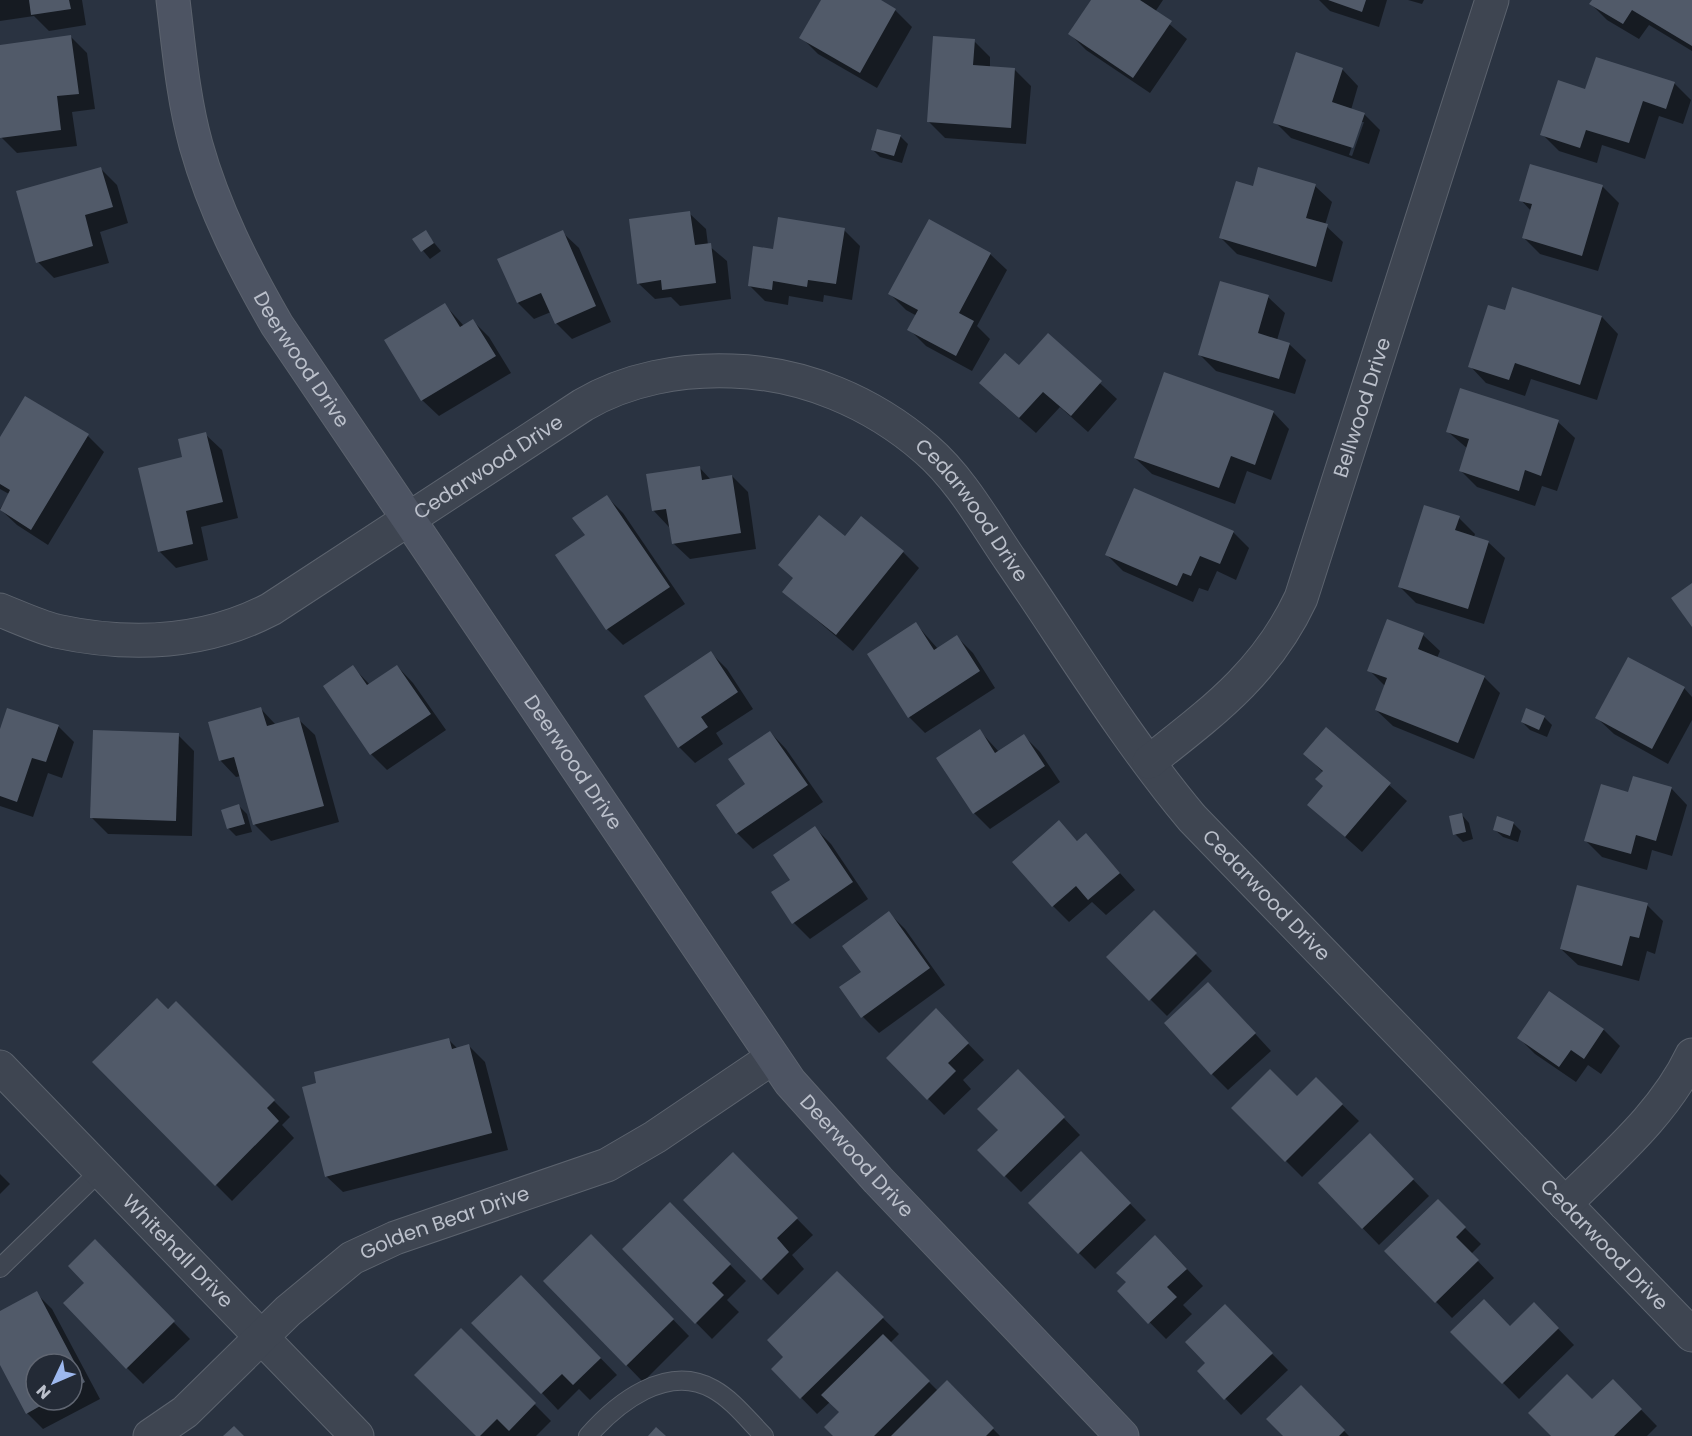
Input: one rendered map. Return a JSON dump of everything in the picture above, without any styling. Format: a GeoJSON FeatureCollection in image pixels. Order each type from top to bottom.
{"type":"FeatureCollection","features":[{"type":"Feature","properties":{"kind":"street","name":"Deerwood Drive"},"geometry":{"type":"LineString","coordinates":[[173,0],[183,88],[196,144],[231,240],[277,325],[772,1058],[831,1129],[1122,1436]]}},
{"type":"Feature","properties":{"kind":"street","name":"Bellwood Drive"},"geometry":{"type":"LineString","coordinates":[[1149,762],[1242,686],[1282,635],[1301,597],[1492,0]]}},
{"type":"Feature","properties":{"kind":"street","name":"Cedarwood Drive"},"geometry":{"type":"LineString","coordinates":[[0,610],[54,630],[109,640],[152,641],[231,628],[272,609],[583,405],[611,391],[692,371],[745,371],[807,382],[847,399],[902,429],[947,470],[1149,762],[1192,818],[1692,1335]]}},
{"type":"Feature","properties":{"kind":"street"},"geometry":{"type":"LineString","coordinates":[[1565,1204],[1656,1112],[1674,1088],[1692,1055]]}},
{"type":"Feature","properties":{"kind":"street","name":"Golden Bear Drive"},"geometry":{"type":"LineString","coordinates":[[150,1436],[185,1412],[330,1273],[352,1258],[396,1238],[607,1165],[646,1143],[772,1058]]}},
{"type":"Feature","properties":{"kind":"street","name":"Whitehall Drive"},"geometry":{"type":"LineString","coordinates":[[0,1067],[99,1172],[357,1436]]}},
{"type":"Feature","properties":{"kind":"lane"},"geometry":{"type":"LineString","coordinates":[[0,1268],[99,1172]]}},
{"type":"Feature","properties":{"kind":"lane"},"geometry":{"type":"LineString","coordinates":[[588,1436],[626,1400],[650,1388],[687,1380],[722,1395],[764,1436]]}},
{"type":"Feature","properties":{"kind":"building"},"geometry":{"type":"Polygon","coordinates":[[[29,0],[69,0],[71,9],[31,15],[29,0]]]}},
{"type":"Feature","properties":{"kind":"building"},"geometry":{"type":"Polygon","coordinates":[[[821,0],[881,0],[896,9],[860,73],[799,38],[821,0]]]}},
{"type":"Feature","properties":{"kind":"building"},"geometry":{"type":"Polygon","coordinates":[[[1091,0],[1140,0],[1172,21],[1133,78],[1068,34],[1091,0]]]}},
{"type":"Feature","properties":{"kind":"building"},"geometry":{"type":"Polygon","coordinates":[[[1328,0],[1366,0],[1362,12],[1328,0]]]}},
{"type":"Feature","properties":{"kind":"building"},"geometry":{"type":"Polygon","coordinates":[[[1592,0],[1692,0],[1692,46],[1632,10],[1623,24],[1589,4],[1592,0]]]}},
{"type":"Feature","properties":{"kind":"building"},"geometry":{"type":"Polygon","coordinates":[[[71,35],[79,94],[57,96],[61,130],[0,138],[0,45],[71,35]]]}},
{"type":"Feature","properties":{"kind":"building"},"geometry":{"type":"Polygon","coordinates":[[[933,36],[975,39],[973,65],[1015,68],[1011,128],[927,122],[933,36]]]}},
{"type":"Feature","properties":{"kind":"building"},"geometry":{"type":"Polygon","coordinates":[[[1296,52],[1343,68],[1332,102],[1365,113],[1353,148],[1273,123],[1296,52]]]}},
{"type":"Feature","properties":{"kind":"building"},"geometry":{"type":"Polygon","coordinates":[[[1596,57],[1675,82],[1666,109],[1643,101],[1629,143],[1586,130],[1580,148],[1540,135],[1558,80],[1585,89],[1596,57]]]}},
{"type":"Feature","properties":{"kind":"building"},"geometry":{"type":"Polygon","coordinates":[[[877,129],[901,135],[894,156],[871,150],[877,129]]]}},
{"type":"Feature","properties":{"kind":"building"},"geometry":{"type":"Polygon","coordinates":[[[1530,164],[1603,185],[1582,256],[1522,238],[1532,204],[1519,201],[1530,164]]]}},
{"type":"Feature","properties":{"kind":"building"},"geometry":{"type":"Polygon","coordinates":[[[101,167],[113,207],[85,215],[93,246],[36,263],[16,191],[101,167]]]}},
{"type":"Feature","properties":{"kind":"building"},"geometry":{"type":"Polygon","coordinates":[[[1258,167],[1316,184],[1306,218],[1328,224],[1316,267],[1219,238],[1236,181],[1253,186],[1258,167]]]}},
{"type":"Feature","properties":{"kind":"building"},"geometry":{"type":"Polygon","coordinates":[[[690,211],[695,245],[711,243],[716,283],[662,290],[661,280],[637,284],[629,219],[690,211]]]}},
{"type":"Feature","properties":{"kind":"building"},"geometry":{"type":"Polygon","coordinates":[[[778,217],[845,228],[836,284],[808,280],[807,287],[773,281],[772,290],[748,286],[753,246],[773,249],[778,217]]]}},
{"type":"Feature","properties":{"kind":"building"},"geometry":{"type":"Polygon","coordinates":[[[929,219],[991,253],[959,313],[974,321],[956,356],[907,330],[918,310],[888,294],[929,219]]]}},
{"type":"Feature","properties":{"kind":"building"},"geometry":{"type":"Polygon","coordinates":[[[426,230],[434,243],[421,252],[412,239],[426,230]]]}},
{"type":"Feature","properties":{"kind":"building"},"geometry":{"type":"Polygon","coordinates":[[[563,230],[596,306],[555,324],[541,293],[517,303],[497,259],[563,230]]]}},
{"type":"Feature","properties":{"kind":"building"},"geometry":{"type":"Polygon","coordinates":[[[1220,281],[1269,295],[1258,333],[1290,343],[1279,379],[1198,355],[1220,281]]]}},
{"type":"Feature","properties":{"kind":"building"},"geometry":{"type":"Polygon","coordinates":[[[1512,287],[1602,316],[1580,385],[1515,363],[1509,380],[1468,367],[1488,305],[1505,310],[1512,287]]]}},
{"type":"Feature","properties":{"kind":"building"},"geometry":{"type":"Polygon","coordinates":[[[445,303],[460,327],[473,319],[496,356],[421,401],[384,340],[445,303]]]}},
{"type":"Feature","properties":{"kind":"building"},"geometry":{"type":"Polygon","coordinates":[[[1048,333],[1102,381],[1071,416],[1043,392],[1019,418],[979,383],[1005,353],[1019,365],[1048,333]]]}},
{"type":"Feature","properties":{"kind":"building"},"geometry":{"type":"Polygon","coordinates":[[[1164,372],[1274,411],[1255,465],[1231,456],[1219,488],[1134,458],[1164,372]]]}},
{"type":"Feature","properties":{"kind":"building"},"geometry":{"type":"Polygon","coordinates":[[[1460,388],[1559,420],[1541,476],[1525,470],[1519,491],[1459,471],[1469,439],[1446,432],[1460,388]]]}},
{"type":"Feature","properties":{"kind":"building"},"geometry":{"type":"Polygon","coordinates":[[[25,396],[89,434],[31,530],[0,510],[10,490],[0,484],[0,437],[25,396]]]}},
{"type":"Feature","properties":{"kind":"building"},"geometry":{"type":"Polygon","coordinates":[[[206,432],[223,502],[186,511],[193,544],[158,552],[138,468],[182,457],[178,439],[206,432]]]}},
{"type":"Feature","properties":{"kind":"building"},"geometry":{"type":"Polygon","coordinates":[[[700,466],[702,480],[732,475],[741,533],[672,544],[666,509],[652,511],[646,474],[700,466]]]}},
{"type":"Feature","properties":{"kind":"building"},"geometry":{"type":"Polygon","coordinates":[[[1134,488],[1234,531],[1220,564],[1200,556],[1191,576],[1183,573],[1177,586],[1105,555],[1134,488]]]}},
{"type":"Feature","properties":{"kind":"building"},"geometry":{"type":"Polygon","coordinates":[[[607,495],[670,587],[606,630],[555,555],[585,535],[572,518],[607,495]]]}},
{"type":"Feature","properties":{"kind":"building"},"geometry":{"type":"Polygon","coordinates":[[[1424,505],[1460,516],[1455,530],[1489,541],[1468,609],[1398,587],[1424,505]]]}},
{"type":"Feature","properties":{"kind":"building"},"geometry":{"type":"Polygon","coordinates":[[[819,515],[845,536],[861,516],[904,551],[836,635],[782,592],[793,578],[778,565],[819,515]]]}},
{"type":"Feature","properties":{"kind":"building"},"geometry":{"type":"Polygon","coordinates":[[[1692,583],[1692,627],[1671,598],[1692,583]]]}},
{"type":"Feature","properties":{"kind":"building"},"geometry":{"type":"Polygon","coordinates":[[[1387,619],[1424,633],[1418,649],[1485,676],[1458,743],[1375,710],[1387,678],[1367,671],[1387,619]]]}},
{"type":"Feature","properties":{"kind":"building"},"geometry":{"type":"Polygon","coordinates":[[[916,622],[934,650],[957,635],[980,671],[908,718],[867,654],[916,622]]]}},
{"type":"Feature","properties":{"kind":"building"},"geometry":{"type":"Polygon","coordinates":[[[711,651],[738,692],[701,717],[708,727],[678,748],[644,696],[711,651]]]}},
{"type":"Feature","properties":{"kind":"building"},"geometry":{"type":"Polygon","coordinates":[[[1628,657],[1685,687],[1652,749],[1595,718],[1628,657]]]}},
{"type":"Feature","properties":{"kind":"building"},"geometry":{"type":"Polygon","coordinates":[[[353,665],[367,685],[397,665],[431,714],[370,755],[323,686],[353,665]]]}},
{"type":"Feature","properties":{"kind":"building"},"geometry":{"type":"Polygon","coordinates":[[[261,707],[267,726],[299,717],[324,806],[253,825],[234,757],[219,761],[208,722],[261,707]]]}},
{"type":"Feature","properties":{"kind":"building"},"geometry":{"type":"Polygon","coordinates":[[[7,708],[59,725],[46,762],[32,758],[17,802],[0,796],[0,729],[7,708]]]}},
{"type":"Feature","properties":{"kind":"building"},"geometry":{"type":"Polygon","coordinates":[[[1526,708],[1545,716],[1539,730],[1521,722],[1526,708]]]}},
{"type":"Feature","properties":{"kind":"building"},"geometry":{"type":"Polygon","coordinates":[[[1326,727],[1391,783],[1345,837],[1307,805],[1323,786],[1315,779],[1323,771],[1303,754],[1326,727]]]}},
{"type":"Feature","properties":{"kind":"building"},"geometry":{"type":"Polygon","coordinates":[[[980,729],[995,753],[1024,734],[1045,766],[973,814],[936,758],[980,729]]]}},
{"type":"Feature","properties":{"kind":"building"},"geometry":{"type":"Polygon","coordinates":[[[93,730],[179,733],[176,821],[90,818],[93,730]]]}},
{"type":"Feature","properties":{"kind":"building"},"geometry":{"type":"Polygon","coordinates":[[[770,731],[808,785],[736,834],[716,805],[745,784],[728,759],[770,731]]]}},
{"type":"Feature","properties":{"kind":"building"},"geometry":{"type":"Polygon","coordinates":[[[1633,776],[1672,787],[1656,841],[1636,835],[1631,854],[1584,841],[1601,784],[1628,792],[1633,776]]]}},
{"type":"Feature","properties":{"kind":"building"},"geometry":{"type":"Polygon","coordinates":[[[239,804],[245,824],[227,829],[221,810],[239,804]]]}},
{"type":"Feature","properties":{"kind":"building"},"geometry":{"type":"Polygon","coordinates":[[[1462,813],[1466,832],[1453,835],[1449,816],[1462,813]]]}},
{"type":"Feature","properties":{"kind":"building"},"geometry":{"type":"Polygon","coordinates":[[[1497,816],[1514,822],[1510,836],[1493,830],[1497,816]]]}},
{"type":"Feature","properties":{"kind":"building"},"geometry":{"type":"Polygon","coordinates":[[[1059,820],[1077,841],[1086,833],[1120,873],[1088,900],[1076,886],[1052,907],[1012,862],[1059,820]]]}},
{"type":"Feature","properties":{"kind":"building"},"geometry":{"type":"Polygon","coordinates":[[[815,826],[853,882],[792,924],[771,892],[790,880],[773,855],[815,826]]]}},
{"type":"Feature","properties":{"kind":"building"},"geometry":{"type":"Polygon","coordinates":[[[1577,885],[1648,903],[1639,938],[1630,936],[1622,966],[1560,949],[1577,885]]]}},
{"type":"Feature","properties":{"kind":"building"},"geometry":{"type":"Polygon","coordinates":[[[1154,910],[1197,953],[1149,1001],[1106,957],[1154,910]]]}},
{"type":"Feature","properties":{"kind":"building"},"geometry":{"type":"Polygon","coordinates":[[[889,911],[930,968],[861,1018],[839,987],[861,972],[842,946],[889,911]]]}},
{"type":"Feature","properties":{"kind":"building"},"geometry":{"type":"Polygon","coordinates":[[[1208,982],[1256,1033],[1211,1075],[1164,1023],[1208,982]]]}},
{"type":"Feature","properties":{"kind":"building"},"geometry":{"type":"Polygon","coordinates":[[[1549,991],[1604,1029],[1584,1059],[1571,1050],[1559,1067],[1517,1038],[1549,991]]]}},
{"type":"Feature","properties":{"kind":"building"},"geometry":{"type":"Polygon","coordinates":[[[157,998],[168,1009],[176,1001],[275,1100],[267,1108],[279,1121],[215,1186],[92,1062],[157,998]]]}},
{"type":"Feature","properties":{"kind":"building"},"geometry":{"type":"Polygon","coordinates":[[[936,1008],[969,1043],[948,1063],[956,1071],[927,1100],[886,1058],[936,1008]]]}},
{"type":"Feature","properties":{"kind":"building"},"geometry":{"type":"Polygon","coordinates":[[[449,1038],[452,1049],[469,1044],[492,1133],[325,1177],[302,1087],[316,1083],[314,1072],[449,1038]]]}},
{"type":"Feature","properties":{"kind":"building"},"geometry":{"type":"Polygon","coordinates":[[[1018,1069],[1065,1117],[1004,1177],[977,1150],[998,1130],[977,1109],[1018,1069]]]}},
{"type":"Feature","properties":{"kind":"building"},"geometry":{"type":"Polygon","coordinates":[[[1270,1069],[1297,1096],[1316,1077],[1343,1104],[1285,1162],[1231,1108],[1270,1069]]]}},
{"type":"Feature","properties":{"kind":"building"},"geometry":{"type":"Polygon","coordinates":[[[1370,1133],[1414,1179],[1362,1229],[1318,1183],[1370,1133]]]}},
{"type":"Feature","properties":{"kind":"building"},"geometry":{"type":"Polygon","coordinates":[[[1081,1151],[1131,1203],[1078,1254],[1028,1203],[1081,1151]]]}},
{"type":"Feature","properties":{"kind":"building"},"geometry":{"type":"Polygon","coordinates":[[[733,1152],[798,1218],[777,1238],[789,1252],[761,1280],[683,1200],[733,1152]]]}},
{"type":"Feature","properties":{"kind":"building"},"geometry":{"type":"Polygon","coordinates":[[[1438,1199],[1466,1227],[1456,1237],[1479,1260],[1435,1303],[1384,1251],[1438,1199]]]}},
{"type":"Feature","properties":{"kind":"building"},"geometry":{"type":"Polygon","coordinates":[[[670,1202],[731,1264],[712,1283],[724,1295],[695,1324],[622,1249],[670,1202]]]}},
{"type":"Feature","properties":{"kind":"building"},"geometry":{"type":"Polygon","coordinates":[[[591,1234],[674,1319],[626,1366],[543,1281],[591,1234]]]}},
{"type":"Feature","properties":{"kind":"building"},"geometry":{"type":"Polygon","coordinates":[[[1155,1235],[1187,1269],[1167,1287],[1177,1297],[1148,1324],[1117,1291],[1126,1282],[1116,1273],[1155,1235]]]}},
{"type":"Feature","properties":{"kind":"building"},"geometry":{"type":"Polygon","coordinates":[[[95,1239],[175,1321],[126,1369],[63,1303],[84,1283],[68,1266],[95,1239]]]}},
{"type":"Feature","properties":{"kind":"building"},"geometry":{"type":"Polygon","coordinates":[[[837,1271],[884,1317],[800,1399],[771,1369],[783,1357],[767,1340],[837,1271]]]}},
{"type":"Feature","properties":{"kind":"building"},"geometry":{"type":"Polygon","coordinates":[[[521,1275],[601,1358],[573,1385],[562,1374],[541,1394],[471,1323],[521,1275]]]}},
{"type":"Feature","properties":{"kind":"building"},"geometry":{"type":"Polygon","coordinates":[[[37,1291],[69,1352],[24,1352],[24,1410],[0,1365],[0,1311],[37,1291]]]}},
{"type":"Feature","properties":{"kind":"building"},"geometry":{"type":"Polygon","coordinates":[[[1484,1299],[1510,1326],[1534,1302],[1559,1328],[1502,1384],[1450,1332],[1484,1299]]]}},
{"type":"Feature","properties":{"kind":"building"},"geometry":{"type":"Polygon","coordinates":[[[1225,1304],[1273,1353],[1224,1400],[1197,1371],[1205,1363],[1185,1342],[1225,1304]]]}},
{"type":"Feature","properties":{"kind":"building"},"geometry":{"type":"Polygon","coordinates":[[[461,1328],[536,1403],[509,1431],[497,1419],[480,1436],[476,1436],[414,1375],[461,1328]]]}},
{"type":"Feature","properties":{"kind":"building"},"geometry":{"type":"Polygon","coordinates":[[[883,1334],[930,1381],[874,1436],[833,1436],[824,1427],[839,1412],[821,1395],[883,1334]]]}},
{"type":"Feature","properties":{"kind":"building"},"geometry":{"type":"Polygon","coordinates":[[[1567,1374],[1592,1399],[1613,1379],[1642,1409],[1614,1436],[1551,1436],[1528,1413],[1567,1374]]]}},
{"type":"Feature","properties":{"kind":"building"},"geometry":{"type":"Polygon","coordinates":[[[947,1380],[994,1428],[986,1436],[891,1436],[947,1380]]]}},
{"type":"Feature","properties":{"kind":"building"},"geometry":{"type":"Polygon","coordinates":[[[1301,1385],[1345,1430],[1339,1436],[1283,1436],[1266,1419],[1301,1385]]]}},
{"type":"Feature","properties":{"kind":"building"},"geometry":{"type":"Polygon","coordinates":[[[234,1426],[244,1436],[223,1436],[234,1426]]]}},
{"type":"Feature","properties":{"kind":"building"},"geometry":{"type":"Polygon","coordinates":[[[656,1427],[666,1436],[648,1436],[656,1427]]]}}]}
